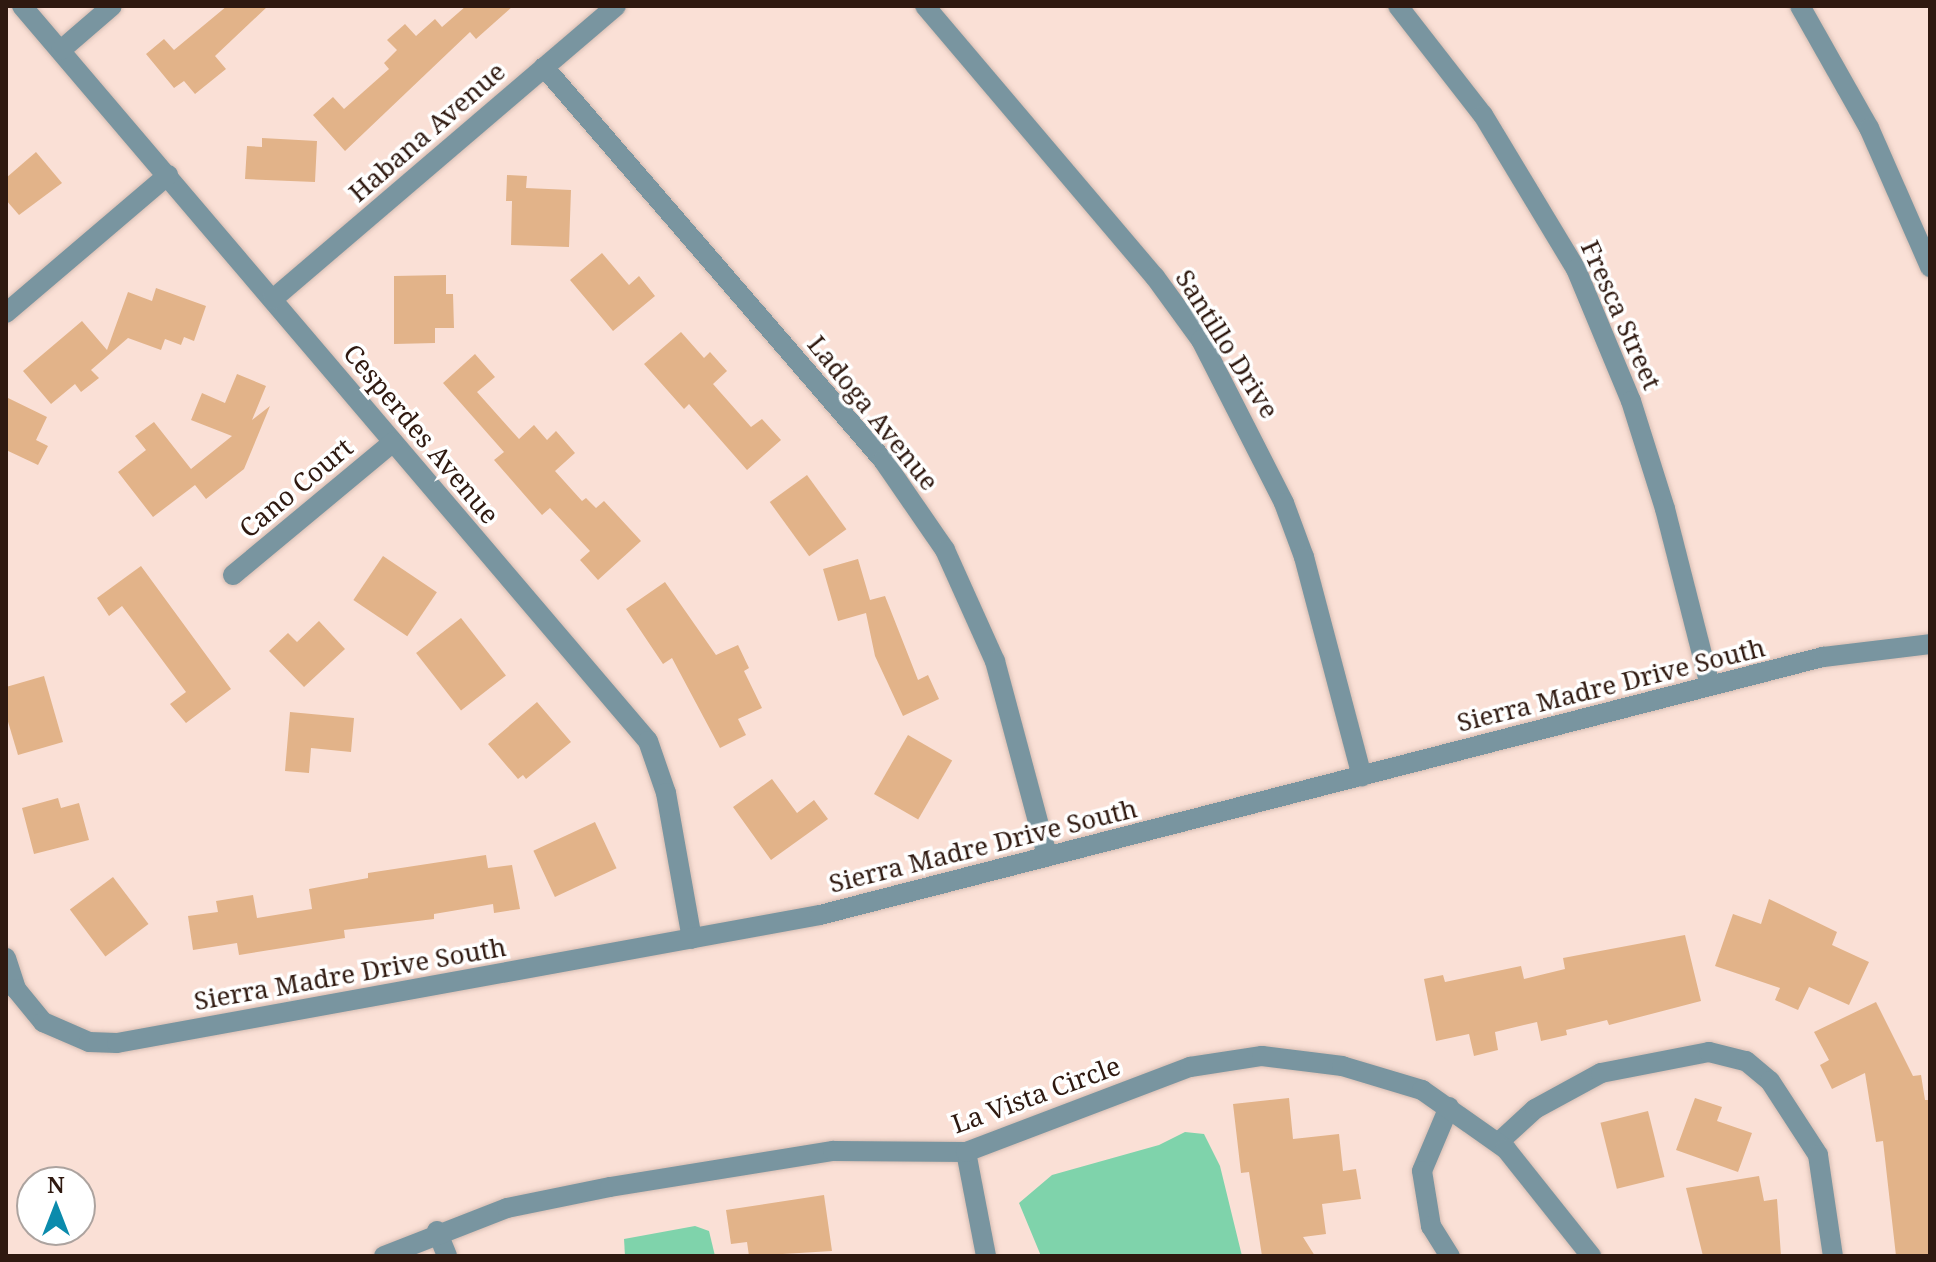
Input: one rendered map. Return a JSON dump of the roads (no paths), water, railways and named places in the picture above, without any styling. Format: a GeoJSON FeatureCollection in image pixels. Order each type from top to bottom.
{"type":"FeatureCollection","features":[{"type":"Feature","properties":{"kind":"street","name":"Cesperdes Avenue"},"geometry":{"type":"LineString","coordinates":[[22,6],[648,741],[666,793],[692,939]]}},
{"type":"Feature","properties":{"kind":"street"},"geometry":{"type":"LineString","coordinates":[[61,50],[112,6]]}},
{"type":"Feature","properties":{"kind":"street","name":"Habana Avenue"},"geometry":{"type":"LineString","coordinates":[[273,299],[616,6]]}},
{"type":"Feature","properties":{"kind":"street","name":"Santillo Drive"},"geometry":{"type":"LineString","coordinates":[[925,6],[1155,277],[1201,340],[1284,503],[1304,557],[1362,776]]}},
{"type":"Feature","properties":{"kind":"street","name":"Fresca Street"},"geometry":{"type":"LineString","coordinates":[[1398,6],[1483,115],[1576,269],[1644,441],[1710,685]]}},
{"type":"Feature","properties":{"kind":"street"},"geometry":{"type":"LineString","coordinates":[[1800,6],[1869,128],[1930,267]]}},
{"type":"Feature","properties":{"kind":"street","name":"Ladoga Avenue"},"geometry":{"type":"LineString","coordinates":[[544,67],[883,460],[945,550],[995,661],[1047,855]]}},
{"type":"Feature","properties":{"kind":"street"},"geometry":{"type":"LineString","coordinates":[[6,313],[168,175]]}},
{"type":"Feature","properties":{"kind":"street","name":"Cano Court"},"geometry":{"type":"LineString","coordinates":[[233,575],[393,442]]}},
{"type":"Feature","properties":{"kind":"street","name":"Sierra Madre Drive South"},"geometry":{"type":"LineString","coordinates":[[6,958],[16,989],[43,1022],[89,1042],[117,1043],[820,915],[1710,685],[1850,652],[1930,644]]}},
{"type":"Feature","properties":{"kind":"street"},"geometry":{"type":"LineString","coordinates":[[1499,1142],[1535,1109],[1601,1073],[1709,1052],[1746,1061],[1770,1081],[1818,1155],[1833,1256]]}},
{"type":"Feature","properties":{"kind":"street","name":"La Vista Circle"},"geometry":{"type":"LineString","coordinates":[[384,1256],[437,1231],[507,1208],[833,1151],[966,1152],[1190,1067],[1262,1056],[1342,1066],[1422,1090],[1499,1142],[1535,1179],[1591,1256]]}},
{"type":"Feature","properties":{"kind":"street"},"geometry":{"type":"LineString","coordinates":[[1449,1107],[1422,1171],[1431,1226],[1450,1256]]}},
{"type":"Feature","properties":{"kind":"street"},"geometry":{"type":"LineString","coordinates":[[966,1152],[986,1256]]}},
{"type":"Feature","properties":{"kind":"street"},"geometry":{"type":"LineString","coordinates":[[437,1231],[447,1256]]}}]}
